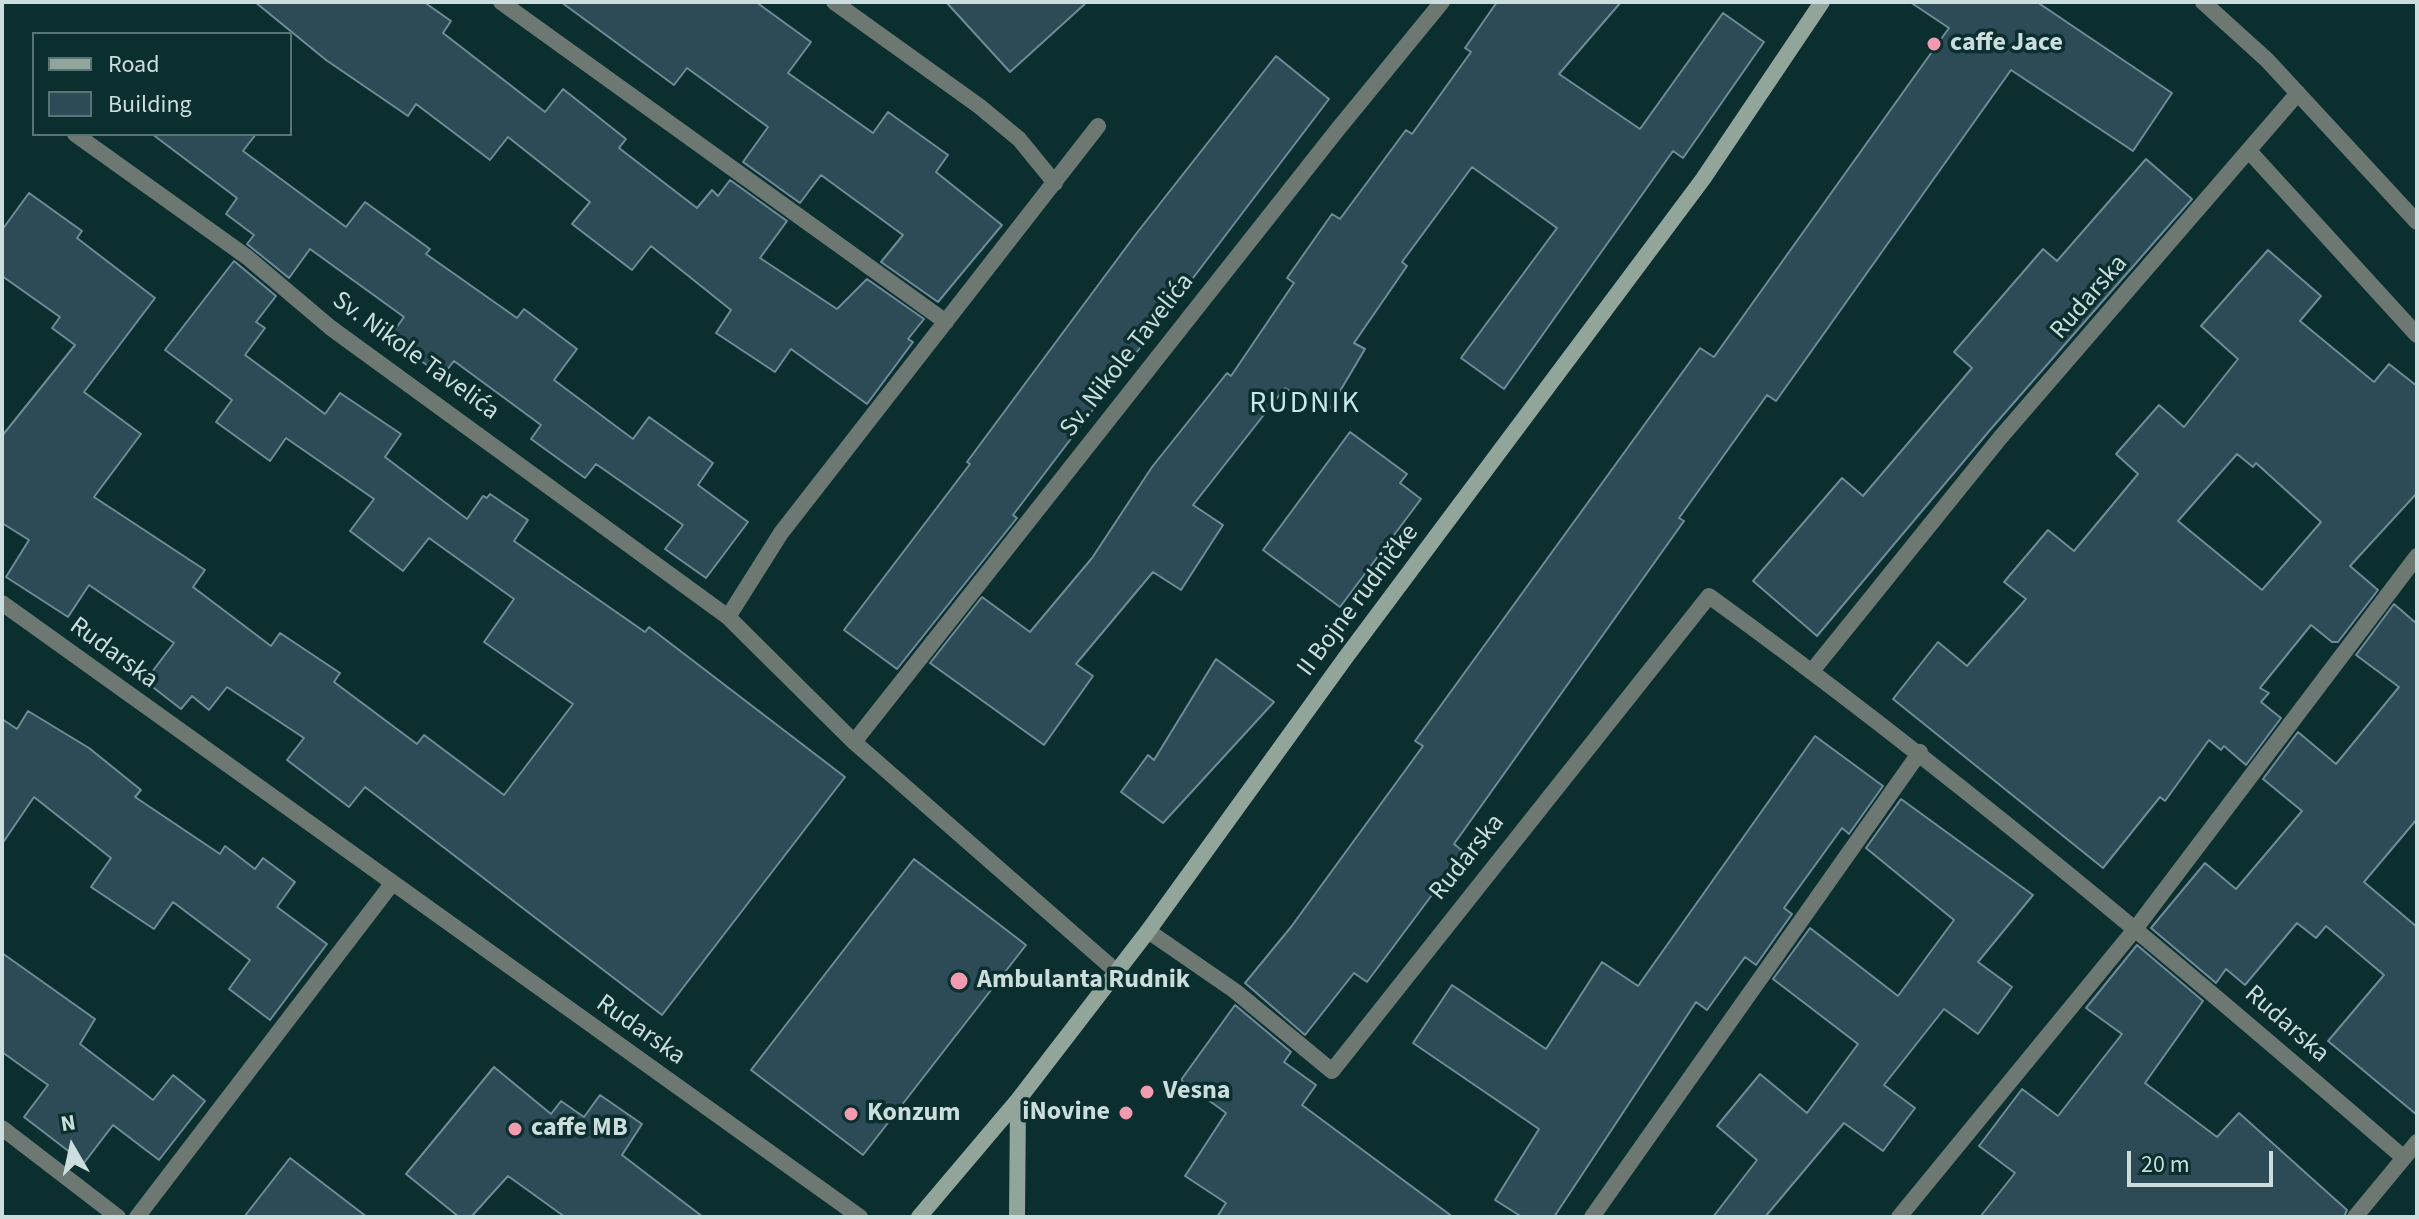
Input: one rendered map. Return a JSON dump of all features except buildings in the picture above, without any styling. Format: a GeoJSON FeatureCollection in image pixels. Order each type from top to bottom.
{"type":"FeatureCollection","features":[{"type":"Feature","properties":{"kind":"street"},"geometry":{"type":"LineString","coordinates":[[501,2],[946,322]]}},
{"type":"Feature","properties":{"kind":"street"},"geometry":{"type":"LineString","coordinates":[[834,2],[989,114],[1019,139],[1055,183]]}},
{"type":"Feature","properties":{"kind":"street","name":"Sv. Nikole Tavelića"},"geometry":{"type":"LineString","coordinates":[[854,742],[1338,129],[1442,2]]}},
{"type":"Feature","properties":{"kind":"street","name":"II Bojne rudničke"},"geometry":{"type":"LineString","coordinates":[[919,1217],[1018,1100],[1148,931],[1346,657],[1703,179],[1822,2]]}},
{"type":"Feature","properties":{"kind":"street"},"geometry":{"type":"LineString","coordinates":[[2203,2],[2298,93],[2417,222]]}},
{"type":"Feature","properties":{"kind":"street","name":"Rudarska"},"geometry":{"type":"LineString","coordinates":[[1812,671],[2000,438],[2298,93]]}},
{"type":"Feature","properties":{"kind":"street"},"geometry":{"type":"LineString","coordinates":[[728,617],[781,533],[1098,126]]}},
{"type":"Feature","properties":{"kind":"street","name":"Sv. Nikole Tavelića"},"geometry":{"type":"LineString","coordinates":[[78,136],[247,257],[331,328],[728,617],[854,742],[1117,972]]}},
{"type":"Feature","properties":{"kind":"street"},"geometry":{"type":"LineString","coordinates":[[2249,151],[2417,335]]}},
{"type":"Feature","properties":{"kind":"street"},"geometry":{"type":"LineString","coordinates":[[1899,1217],[2136,928],[2417,556]]}},
{"type":"Feature","properties":{"kind":"street","name":"Rudarska"},"geometry":{"type":"LineString","coordinates":[[1148,931],[1235,991],[1332,1071],[1709,596],[1920,752],[2136,928],[2404,1158]]}},
{"type":"Feature","properties":{"kind":"street","name":"Rudarska"},"geometry":{"type":"LineString","coordinates":[[2,603],[391,885],[860,1217]]}},
{"type":"Feature","properties":{"kind":"street"},"geometry":{"type":"LineString","coordinates":[[1592,1217],[1920,752]]}},
{"type":"Feature","properties":{"kind":"street"},"geometry":{"type":"LineString","coordinates":[[137,1217],[391,885]]}},
{"type":"Feature","properties":{"kind":"street"},"geometry":{"type":"LineString","coordinates":[[1017,1217],[1018,1100]]}},
{"type":"Feature","properties":{"kind":"street"},"geometry":{"type":"LineString","coordinates":[[2,1128],[118,1217]]}},
{"type":"Feature","properties":{"kind":"street"},"geometry":{"type":"LineString","coordinates":[[2355,1217],[2417,1142]]}},
{"type":"Feature","properties":{"kind":"place","name":"caffe Jace"},"geometry":{"type":"Point","coordinates":[1934,44]}},
{"type":"Feature","properties":{"kind":"place","name":"Ambulanta Rudnik"},"geometry":{"type":"Point","coordinates":[959,981]}},
{"type":"Feature","properties":{"kind":"place","name":"Vesna"},"geometry":{"type":"Point","coordinates":[1147,1092]}},
{"type":"Feature","properties":{"kind":"place","name":"iNovine"},"geometry":{"type":"Point","coordinates":[1126,1113]}},
{"type":"Feature","properties":{"kind":"place","name":"Konzum"},"geometry":{"type":"Point","coordinates":[851,1114]}},
{"type":"Feature","properties":{"kind":"place","name":"caffe MB"},"geometry":{"type":"Point","coordinates":[515,1129]}},
{"type":"Feature","properties":{"kind":"district","name":"RUDNIK"},"geometry":{"type":"Point","coordinates":[1305,405]}}]}
